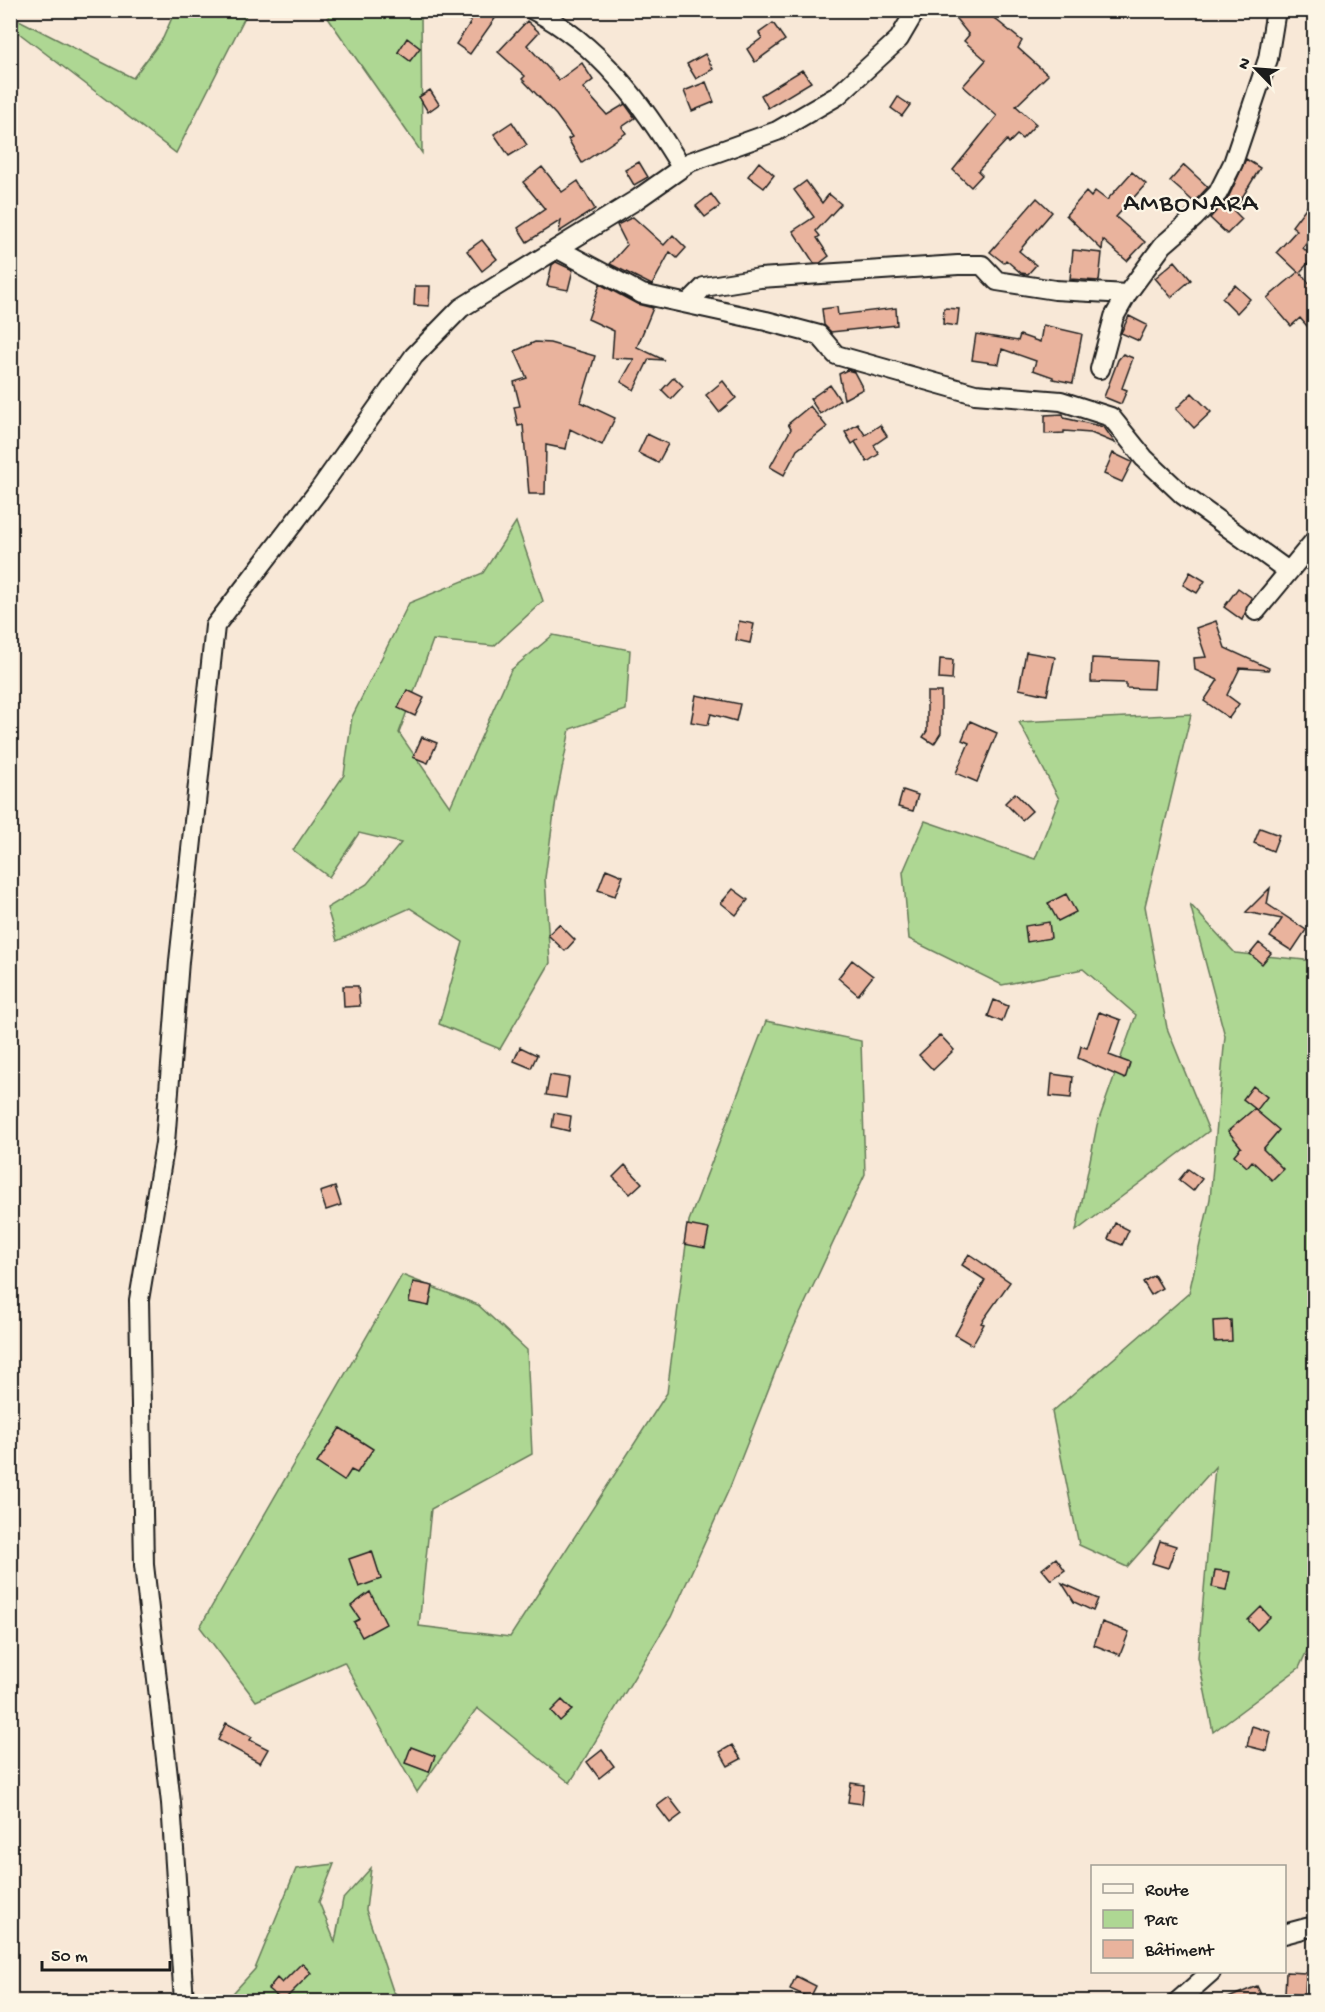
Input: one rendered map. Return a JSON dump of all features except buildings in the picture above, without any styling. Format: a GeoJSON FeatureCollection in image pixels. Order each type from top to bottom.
{"type":"FeatureCollection","features":[{"type":"Feature","properties":{"kind":"street"},"geometry":{"type":"LineString","coordinates":[[533,10],[556,22],[616,73],[661,134],[681,167]]}},
{"type":"Feature","properties":{"kind":"street"},"geometry":{"type":"LineString","coordinates":[[184,2001],[171,1803],[144,1565],[139,1300],[165,1143],[179,961],[215,626],[319,490],[414,356],[461,308],[636,200],[681,167],[777,131],[837,96],[899,39],[916,10]]}},
{"type":"Feature","properties":{"kind":"street"},"geometry":{"type":"LineString","coordinates":[[1100,369],[1114,317],[1127,294],[1163,245],[1218,193],[1233,163],[1268,59],[1276,10]]}},
{"type":"Feature","properties":{"kind":"street"},"geometry":{"type":"LineString","coordinates":[[558,249],[642,294],[819,335],[837,355],[975,394],[1061,401],[1111,417],[1144,458],[1183,495],[1288,571]]}},
{"type":"Feature","properties":{"kind":"street"},"geometry":{"type":"LineString","coordinates":[[688,303],[704,287],[760,278],[958,265],[982,265],[997,281],[1055,290],[1127,294]]}},
{"type":"Feature","properties":{"kind":"street"},"geometry":{"type":"LineString","coordinates":[[1256,611],[1314,541]]}},
{"type":"Feature","properties":{"kind":"street"},"geometry":{"type":"LineString","coordinates":[[1286,1933],[1314,1926]]}},
{"type":"Feature","properties":{"kind":"street"},"geometry":{"type":"LineString","coordinates":[[1177,2001],[1209,1973]]}},
{"type":"Feature","properties":{"kind":"green space"},"geometry":{"type":"Polygon","coordinates":[[[175,11],[248,11],[176,153],[11,27],[11,16],[133,78],[163,38],[175,11]]]}},
{"type":"Feature","properties":{"kind":"green space"},"geometry":{"type":"Polygon","coordinates":[[[330,11],[421,11],[422,153],[328,18],[330,11]]]}},
{"type":"Feature","properties":{"kind":"green space"},"geometry":{"type":"Polygon","coordinates":[[[516,522],[543,601],[494,646],[433,640],[399,733],[450,807],[511,670],[553,635],[630,650],[626,710],[570,729],[556,799],[545,878],[550,963],[500,1049],[439,1024],[463,942],[410,908],[337,941],[327,908],[367,884],[401,843],[359,833],[329,877],[293,850],[344,775],[352,717],[409,603],[483,573],[516,522]]]}},
{"type":"Feature","properties":{"kind":"green space"},"geometry":{"type":"Polygon","coordinates":[[[1191,714],[1145,906],[1167,1028],[1209,1131],[1076,1231],[1097,1125],[1136,1015],[1083,969],[1002,985],[909,939],[903,872],[925,821],[1035,859],[1059,799],[1019,722],[1191,714]]]}},
{"type":"Feature","properties":{"kind":"green space"},"geometry":{"type":"Polygon","coordinates":[[[1190,904],[1235,953],[1314,961],[1314,1635],[1299,1668],[1213,1732],[1198,1657],[1215,1467],[1127,1567],[1079,1545],[1052,1412],[1189,1293],[1210,1199],[1225,1036],[1190,904]]]}},
{"type":"Feature","properties":{"kind":"green space"},"geometry":{"type":"Polygon","coordinates":[[[766,1021],[861,1041],[865,1174],[787,1342],[730,1487],[671,1617],[570,1783],[477,1708],[417,1792],[344,1662],[256,1701],[200,1627],[402,1275],[478,1305],[527,1350],[532,1454],[431,1509],[419,1626],[510,1637],[667,1393],[689,1221],[766,1021]]]}},
{"type":"Feature","properties":{"kind":"green space"},"geometry":{"type":"Polygon","coordinates":[[[334,1864],[319,1902],[335,1942],[343,1899],[371,1868],[366,1910],[393,1991],[403,2001],[225,2002],[255,1969],[296,1869],[334,1864]]]}},
{"type":"Feature","properties":{"kind":"district","name":"AMBONARA"},"geometry":{"type":"Point","coordinates":[1191,201]}}]}
